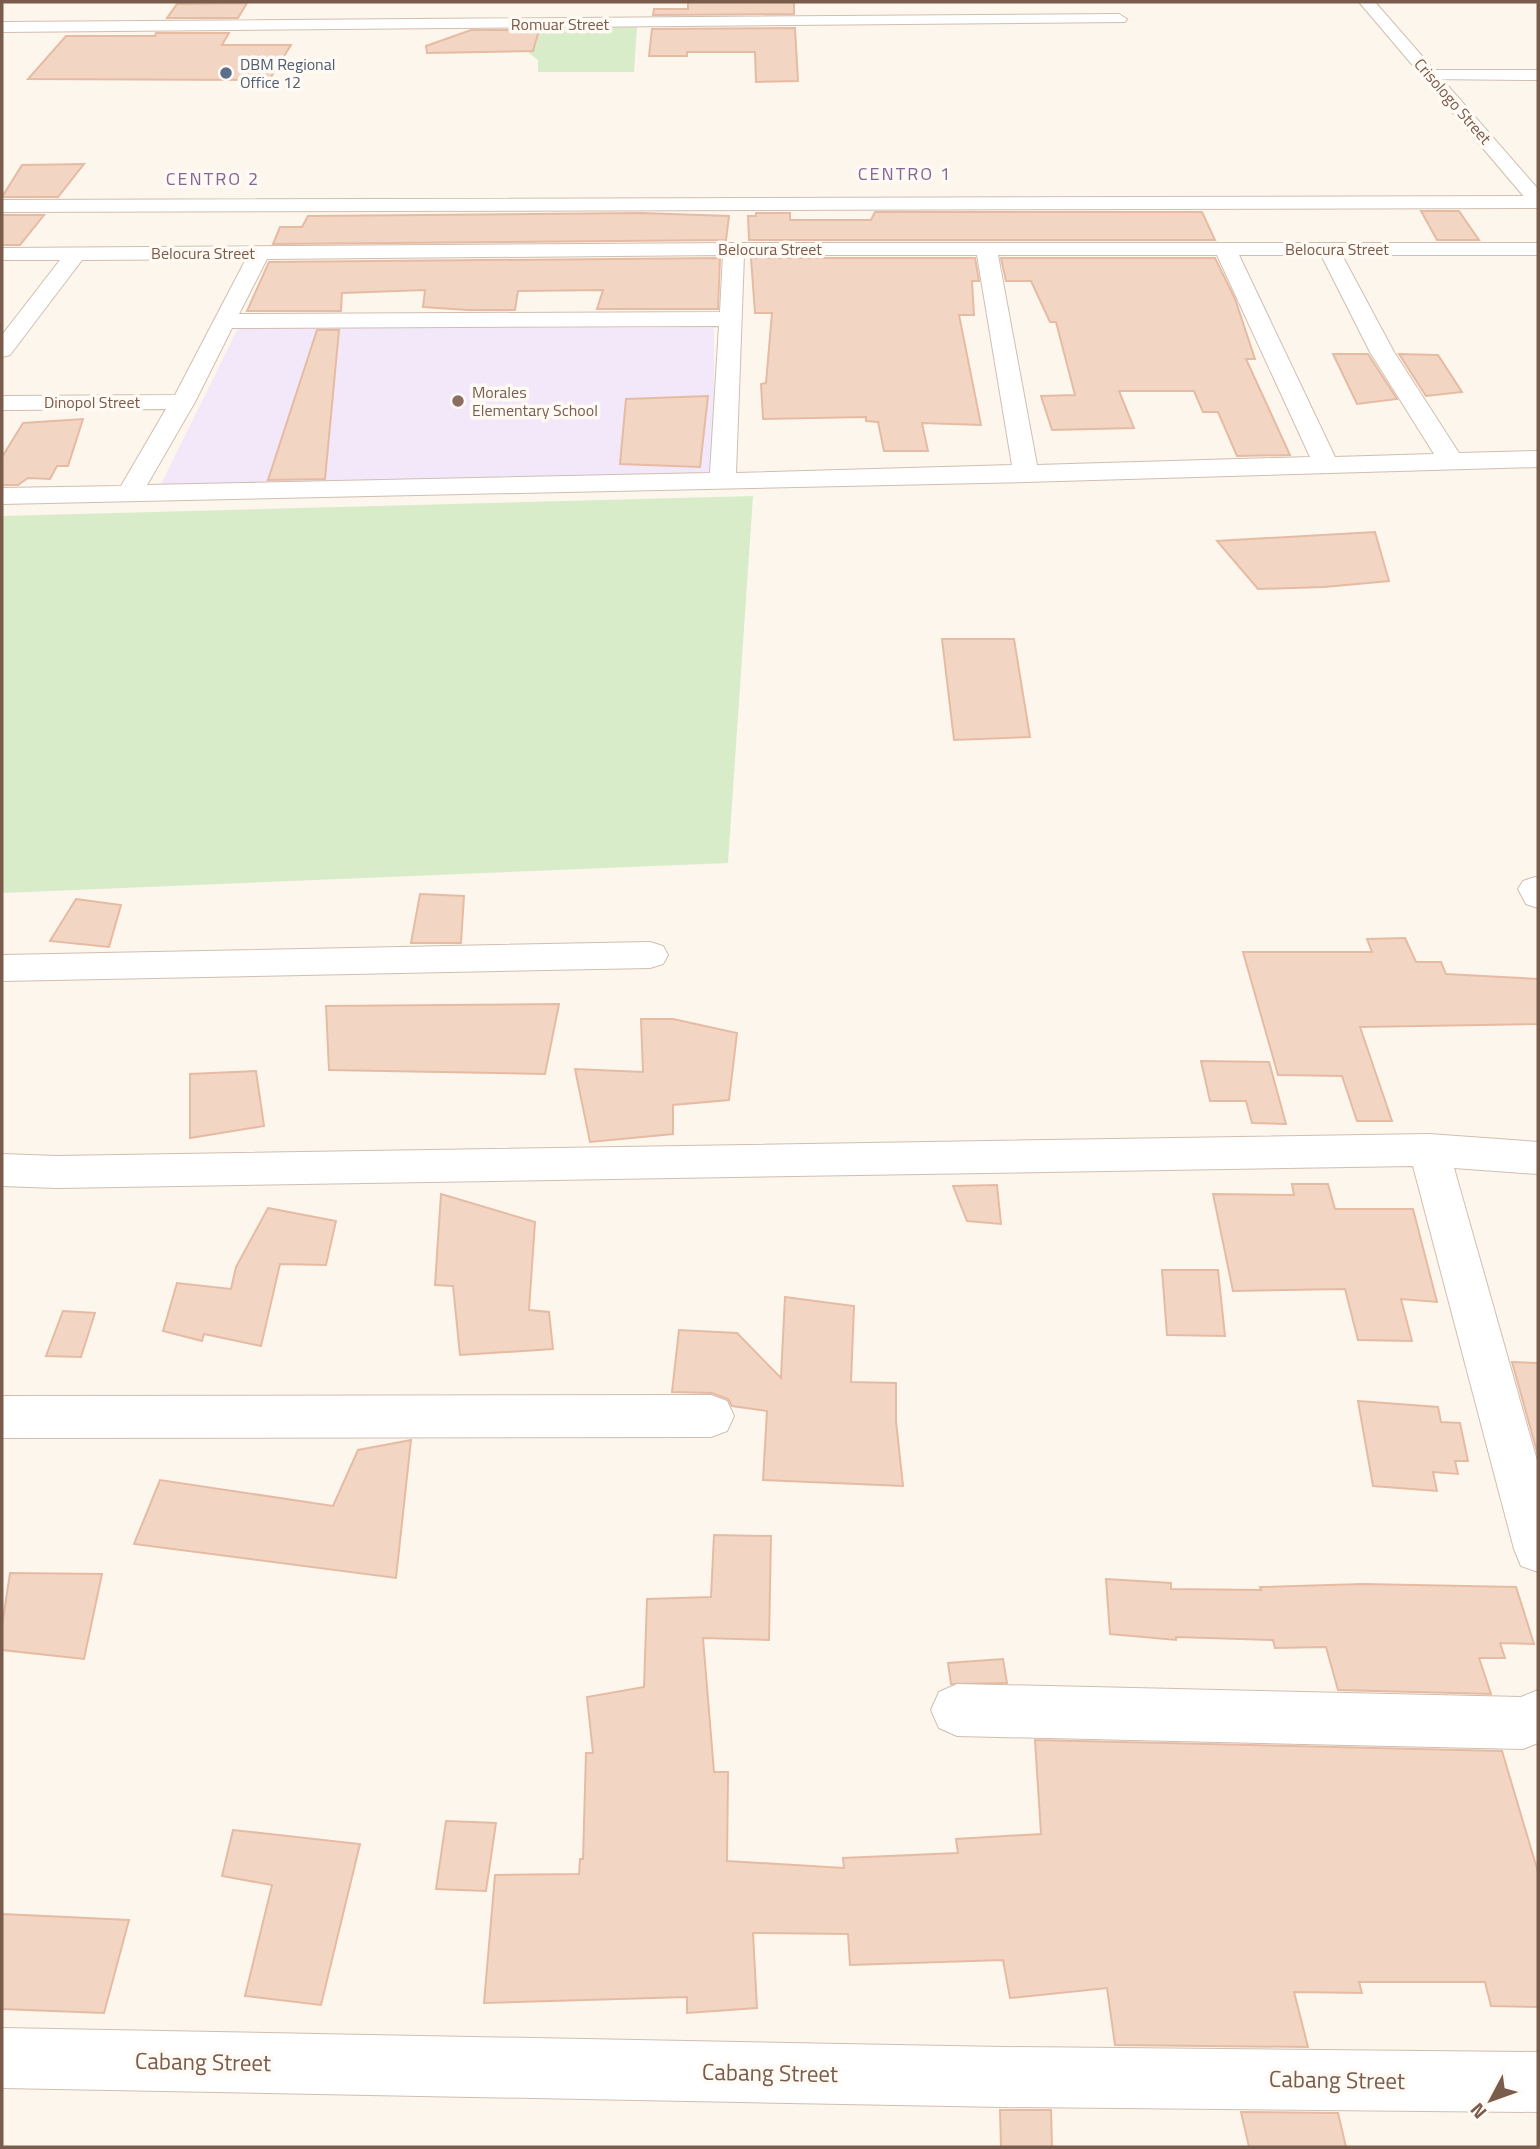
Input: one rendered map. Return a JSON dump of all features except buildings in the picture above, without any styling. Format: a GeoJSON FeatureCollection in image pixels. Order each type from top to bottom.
{"type":"FeatureCollection","features":[{"type":"Feature","properties":{"kind":"street"},"geometry":{"type":"LineString","coordinates":[[916,22],[918,13],[932,2]]}},
{"type":"Feature","properties":{"kind":"street"},"geometry":{"type":"LineString","coordinates":[[940,2],[963,22]]}},
{"type":"Feature","properties":{"kind":"street","name":"Crisologo Street"},"geometry":{"type":"LineString","coordinates":[[1367,2],[1538,201]]}},
{"type":"Feature","properties":{"kind":"street","name":"Romuar Street"},"geometry":{"type":"LineString","coordinates":[[2,27],[1119,19]]}},
{"type":"Feature","properties":{"kind":"street"},"geometry":{"type":"LineString","coordinates":[[1430,75],[1538,75]]}},
{"type":"Feature","properties":{"kind":"street"},"geometry":{"type":"LineString","coordinates":[[2,206],[1538,201]]}},
{"type":"Feature","properties":{"kind":"street"},"geometry":{"type":"LineString","coordinates":[[723,481],[734,249]]}},
{"type":"Feature","properties":{"kind":"street","name":"Belocura Street"},"geometry":{"type":"LineString","coordinates":[[2,254],[734,249],[1538,249]]}},
{"type":"Feature","properties":{"kind":"street"},"geometry":{"type":"LineString","coordinates":[[986,249],[1002,324],[1026,474]]}},
{"type":"Feature","properties":{"kind":"street"},"geometry":{"type":"LineString","coordinates":[[1225,249],[1326,465]]}},
{"type":"Feature","properties":{"kind":"street"},"geometry":{"type":"LineString","coordinates":[[1328,249],[1382,352],[1451,461]]}},
{"type":"Feature","properties":{"kind":"street"},"geometry":{"type":"LineString","coordinates":[[129,494],[183,402],[260,252]]}},
{"type":"Feature","properties":{"kind":"street"},"geometry":{"type":"LineString","coordinates":[[2,350],[76,253]]}},
{"type":"Feature","properties":{"kind":"street"},"geometry":{"type":"LineString","coordinates":[[224,321],[730,319]]}},
{"type":"Feature","properties":{"kind":"street","name":"Dinopol Street"},"geometry":{"type":"LineString","coordinates":[[2,403],[183,402]]}},
{"type":"Feature","properties":{"kind":"street"},"geometry":{"type":"LineString","coordinates":[[2,496],[1026,474],[1538,458]]}},
{"type":"Feature","properties":{"kind":"street"},"geometry":{"type":"LineString","coordinates":[[2,968],[650,955]]}},
{"type":"Feature","properties":{"kind":"street"},"geometry":{"type":"LineString","coordinates":[[2,1170],[71,1172],[1429,1150],[1538,1158]]}},
{"type":"Feature","properties":{"kind":"street"},"geometry":{"type":"LineString","coordinates":[[1429,1150],[1538,1549]]}},
{"type":"Feature","properties":{"kind":"street"},"geometry":{"type":"LineString","coordinates":[[2,1418],[711,1416]]}},
{"type":"Feature","properties":{"kind":"street"},"geometry":{"type":"LineString","coordinates":[[957,1710],[1523,1723],[1538,1716]]}},
{"type":"Feature","properties":{"kind":"street","name":"Cabang Street"},"geometry":{"type":"LineString","coordinates":[[2,2058],[1003,2077],[1538,2082]]}},
{"type":"Feature","properties":{"kind":"shaded area","name":"Morales Elementary School"},"geometry":{"type":"Polygon","coordinates":[[[239,326],[714,328],[714,475],[160,486],[239,326]]]}},
{"type":"Feature","properties":{"kind":"green space"},"geometry":{"type":"Polygon","coordinates":[[[637,27],[634,72],[538,72],[538,60],[524,49],[526,28],[637,27]]]}},
{"type":"Feature","properties":{"kind":"green space"},"geometry":{"type":"Polygon","coordinates":[[[753,496],[728,863],[2,893],[2,516],[753,496]]]}},
{"type":"Feature","properties":{"kind":"place","name":"DBM Regional Office 12"},"geometry":{"type":"Point","coordinates":[226,73]}},
{"type":"Feature","properties":{"kind":"place","name":"Morales Elementary School"},"geometry":{"type":"Point","coordinates":[458,401]}},
{"type":"Feature","properties":{"kind":"district","name":"CENTRO 1"},"geometry":{"type":"Point","coordinates":[905,174]}},
{"type":"Feature","properties":{"kind":"district","name":"CENTRO 2"},"geometry":{"type":"Point","coordinates":[213,179]}}]}
